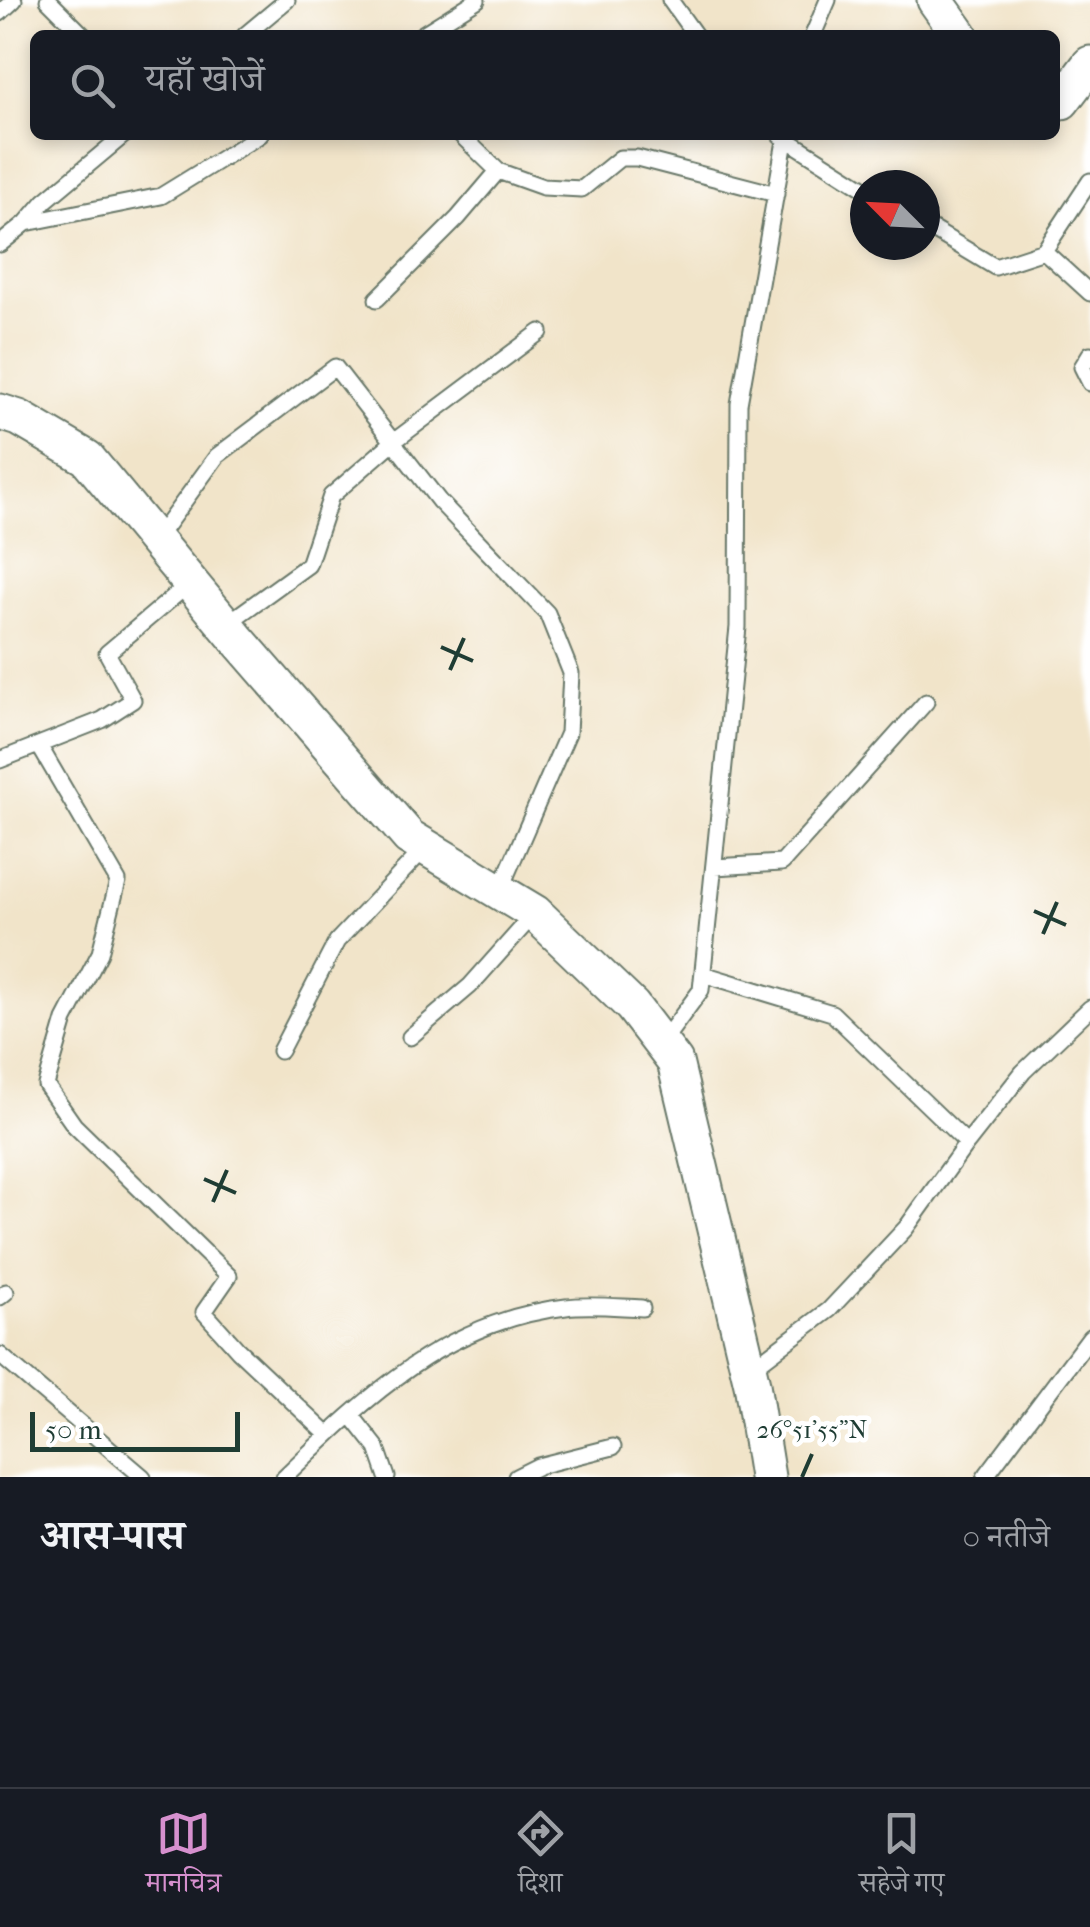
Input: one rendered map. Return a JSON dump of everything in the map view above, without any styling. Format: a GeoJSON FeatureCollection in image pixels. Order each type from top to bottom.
{"type":"FeatureCollection","features":[{"type":"Feature","properties":{"kind":"street"},"geometry":{"type":"LineString","coordinates":[[934,0],[956,30]]}},
{"type":"Feature","properties":{"kind":"street"},"geometry":{"type":"LineString","coordinates":[[1060,101],[1090,64]]}},
{"type":"Feature","properties":{"kind":"street"},"geometry":{"type":"LineString","coordinates":[[0,412],[19,418],[86,458],[409,837],[535,913],[632,1006],[674,1062],[748,1370],[767,1477]]}},
{"type":"Feature","properties":{"kind":"lane"},"geometry":{"type":"LineString","coordinates":[[0,12],[14,0]]}},
{"type":"Feature","properties":{"kind":"lane"},"geometry":{"type":"LineString","coordinates":[[48,0],[78,30]]}},
{"type":"Feature","properties":{"kind":"lane"},"geometry":{"type":"LineString","coordinates":[[429,30],[477,0]]}},
{"type":"Feature","properties":{"kind":"lane"},"geometry":{"type":"LineString","coordinates":[[670,0],[691,30]]}},
{"type":"Feature","properties":{"kind":"lane"},"geometry":{"type":"LineString","coordinates":[[815,30],[828,0]]}},
{"type":"Feature","properties":{"kind":"lane"},"geometry":{"type":"LineString","coordinates":[[250,30],[280,2]]}},
{"type":"Feature","properties":{"kind":"lane"},"geometry":{"type":"LineString","coordinates":[[0,244],[118,140]]}},
{"type":"Feature","properties":{"kind":"lane"},"geometry":{"type":"LineString","coordinates":[[26,223],[160,196],[252,140]]}},
{"type":"Feature","properties":{"kind":"lane"},"geometry":{"type":"LineString","coordinates":[[467,140],[498,170],[543,188],[582,190],[620,158],[638,158],[776,194]]}},
{"type":"Feature","properties":{"kind":"lane"},"geometry":{"type":"LineString","coordinates":[[661,1044],[702,990],[738,628],[739,404],[783,140]]}},
{"type":"Feature","properties":{"kind":"lane"},"geometry":{"type":"LineString","coordinates":[[788,140],[850,179]]}},
{"type":"Feature","properties":{"kind":"lane"},"geometry":{"type":"LineString","coordinates":[[377,300],[458,218],[498,170]]}},
{"type":"Feature","properties":{"kind":"lane"},"geometry":{"type":"LineString","coordinates":[[940,234],[995,267],[1044,251],[1090,182]]}},
{"type":"Feature","properties":{"kind":"lane"},"geometry":{"type":"LineString","coordinates":[[1044,251],[1090,293]]}},
{"type":"Feature","properties":{"kind":"lane"},"geometry":{"type":"LineString","coordinates":[[225,625],[308,565],[331,496],[394,442],[540,332]]}},
{"type":"Feature","properties":{"kind":"lane"},"geometry":{"type":"LineString","coordinates":[[1090,354],[1082,367],[1090,382]]}},
{"type":"Feature","properties":{"kind":"lane"},"geometry":{"type":"LineString","coordinates":[[155,540],[217,456],[335,367],[439,500],[547,613],[571,673],[568,733],[499,892]]}},
{"type":"Feature","properties":{"kind":"lane"},"geometry":{"type":"LineString","coordinates":[[0,760],[102,720],[133,700],[107,653],[190,583]]}},
{"type":"Feature","properties":{"kind":"lane"},"geometry":{"type":"LineString","coordinates":[[714,868],[782,863],[926,702]]}},
{"type":"Feature","properties":{"kind":"lane"},"geometry":{"type":"LineString","coordinates":[[40,747],[118,881],[100,953],[65,1020],[46,1085],[74,1124],[229,1276],[204,1312],[238,1350],[328,1435]]}},
{"type":"Feature","properties":{"kind":"lane"},"geometry":{"type":"LineString","coordinates":[[280,1051],[337,940],[426,847]]}},
{"type":"Feature","properties":{"kind":"lane"},"geometry":{"type":"LineString","coordinates":[[410,1037],[470,986],[535,913]]}},
{"type":"Feature","properties":{"kind":"lane"},"geometry":{"type":"LineString","coordinates":[[703,974],[832,1013],[966,1143]]}},
{"type":"Feature","properties":{"kind":"lane"},"geometry":{"type":"LineString","coordinates":[[748,1370],[829,1310],[906,1228],[1023,1072],[1090,1008]]}},
{"type":"Feature","properties":{"kind":"lane"},"geometry":{"type":"LineString","coordinates":[[284,1477],[409,1366],[488,1324],[567,1306],[642,1308]]}},
{"type":"Feature","properties":{"kind":"lane"},"geometry":{"type":"LineString","coordinates":[[985,1477],[1090,1337]]}},
{"type":"Feature","properties":{"kind":"lane"},"geometry":{"type":"LineString","coordinates":[[0,1355],[143,1477]]}},
{"type":"Feature","properties":{"kind":"lane"},"geometry":{"type":"LineString","coordinates":[[351,1414],[376,1448],[387,1477]]}},
{"type":"Feature","properties":{"kind":"lane"},"geometry":{"type":"LineString","coordinates":[[516,1477],[538,1466],[613,1447]]}}]}
